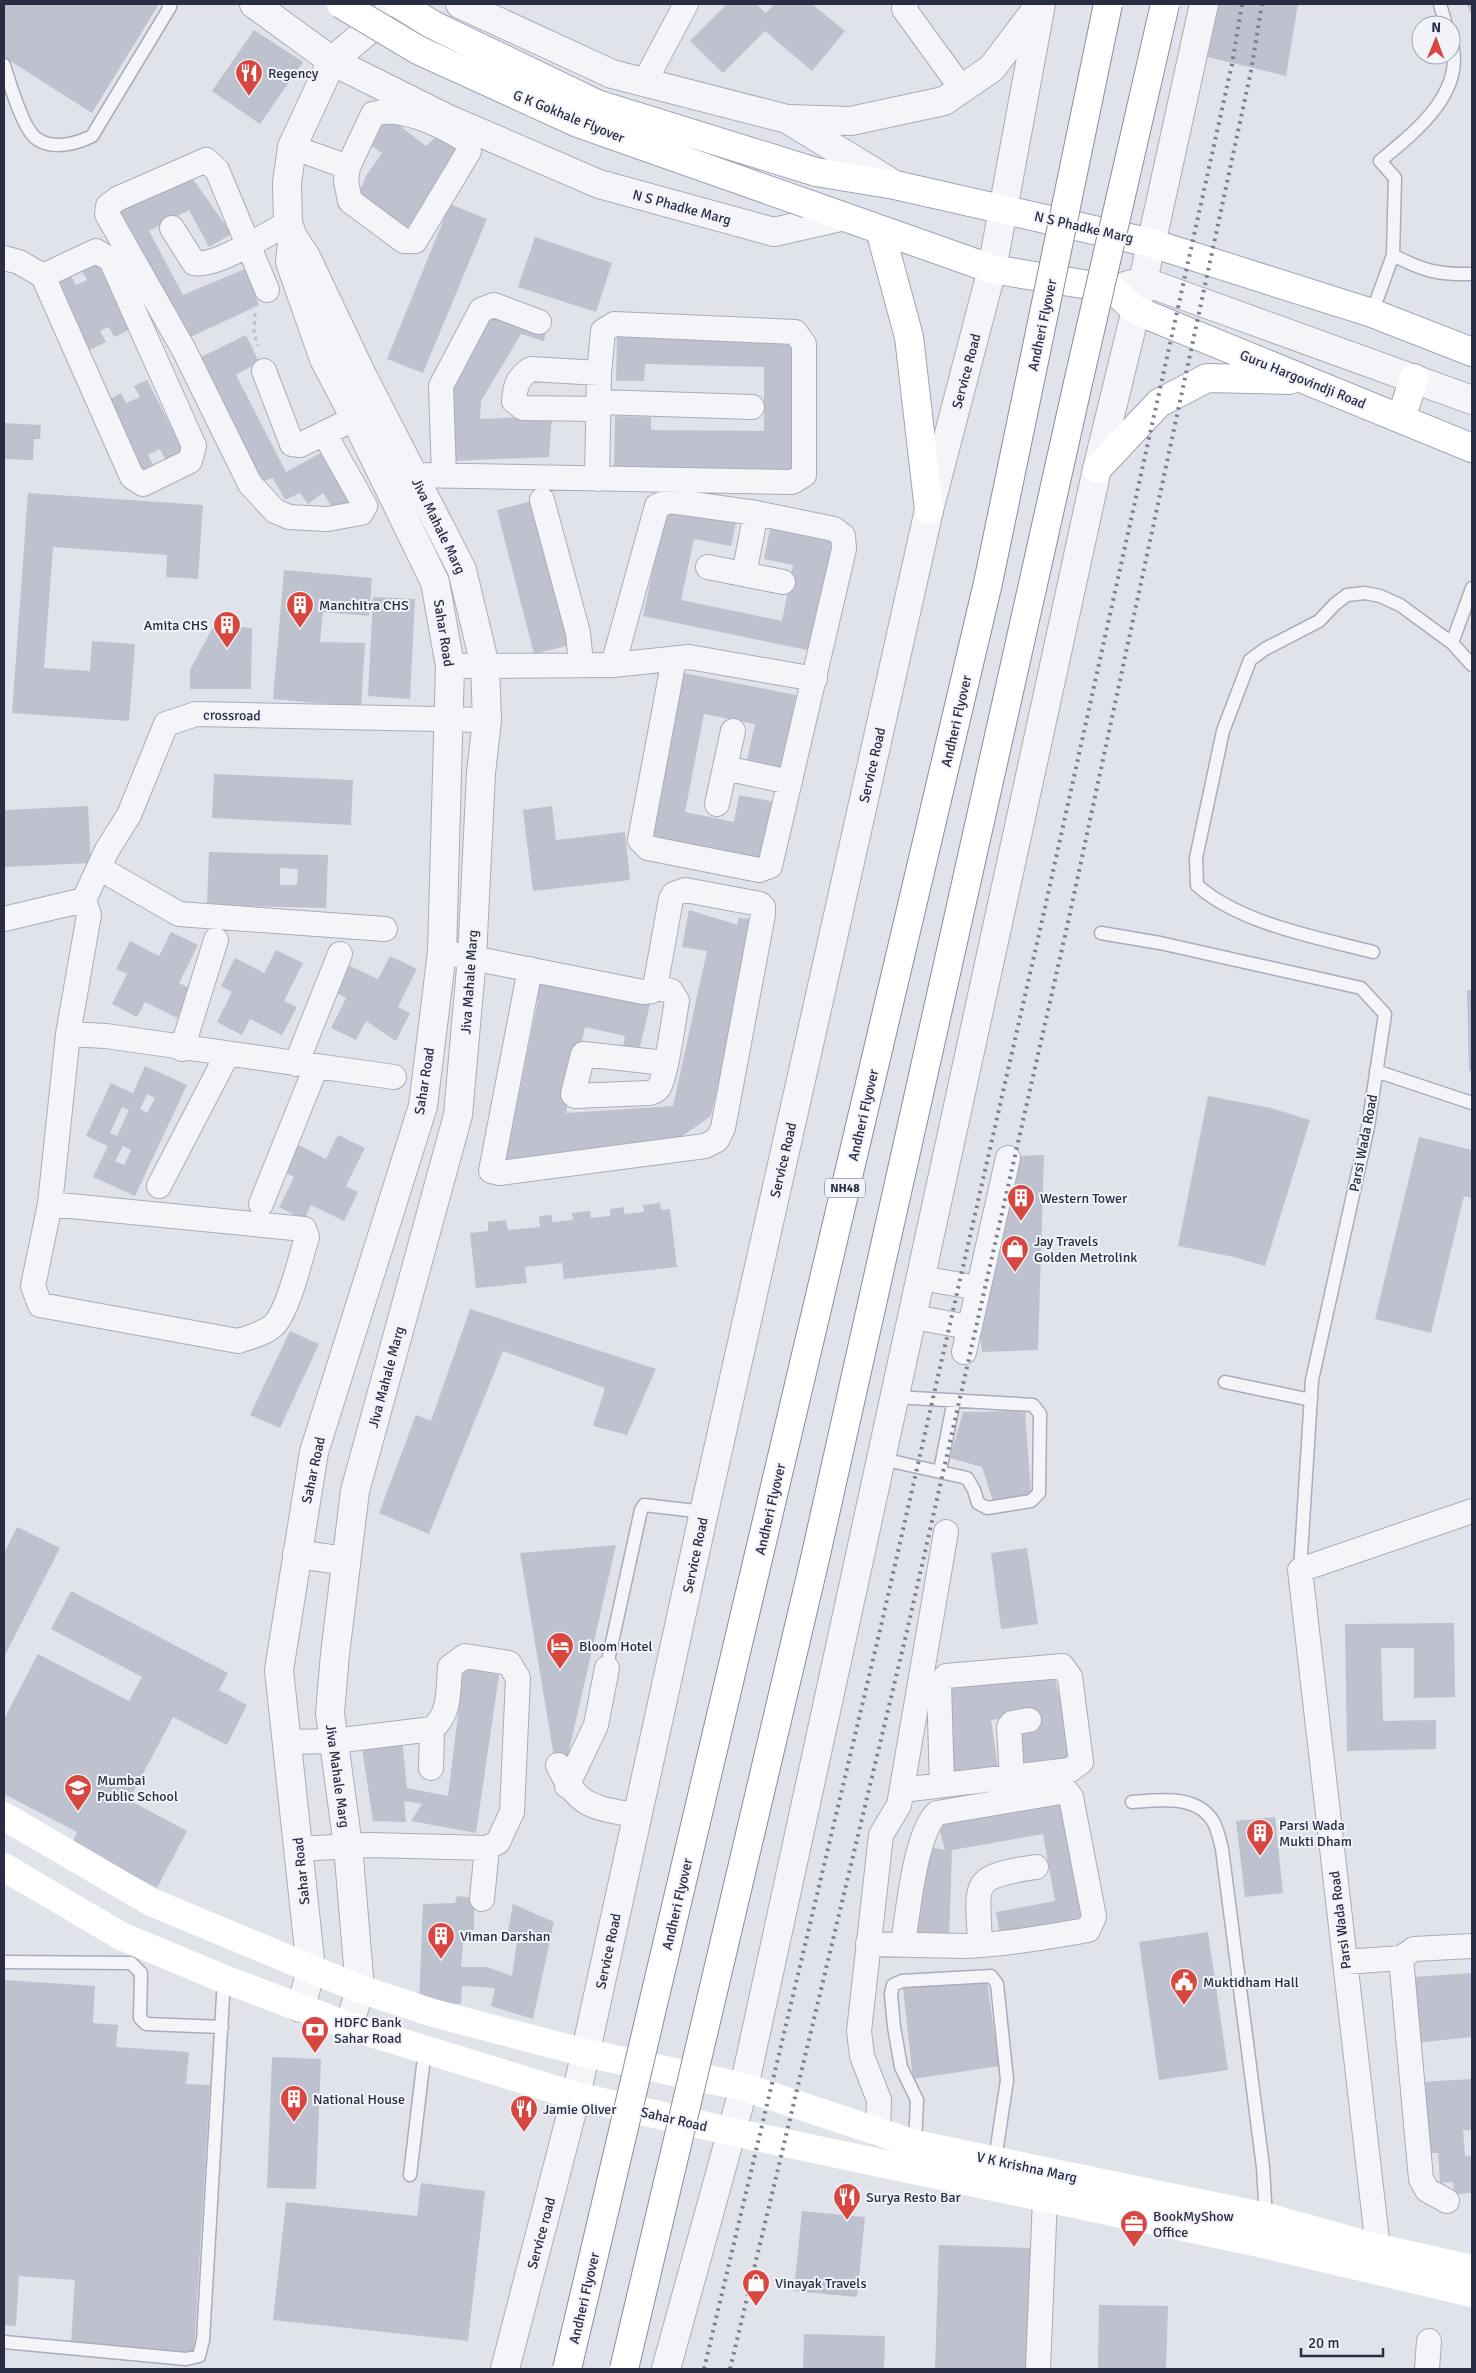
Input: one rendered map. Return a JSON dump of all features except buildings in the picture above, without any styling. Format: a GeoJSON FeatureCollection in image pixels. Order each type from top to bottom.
{"type":"FeatureCollection","features":[{"type":"Feature","properties":{"kind":"main road","name":"G K Gokhale Flyover"},"geometry":{"type":"LineString","coordinates":[[341,4],[418,50],[578,123],[840,217]]}},
{"type":"Feature","properties":{"kind":"main road","name":"G K Gokhale Flyover"},"geometry":{"type":"LineString","coordinates":[[399,4],[433,25],[597,104],[816,172],[895,185]]}},
{"type":"Feature","properties":{"kind":"main road","name":"Andheri Flyover"},"geometry":{"type":"LineString","coordinates":[[567,2369],[988,583],[1108,4]]}},
{"type":"Feature","properties":{"kind":"main road"},"geometry":{"type":"LineString","coordinates":[[624,2369],[816,1553],[1073,403],[1165,4]]}},
{"type":"Feature","properties":{"kind":"main road","name":"N S Phadke Marg"},"geometry":{"type":"LineString","coordinates":[[895,185],[1151,243]]}},
{"type":"Feature","properties":{"kind":"main road"},"geometry":{"type":"LineString","coordinates":[[840,217],[992,269],[1113,289],[1135,310]]}},
{"type":"Feature","properties":{"kind":"main road"},"geometry":{"type":"LineString","coordinates":[[880,230],[909,337],[929,510]]}},
{"type":"Feature","properties":{"kind":"main road"},"geometry":{"type":"LineString","coordinates":[[1151,243],[1372,313],[1472,352]]}},
{"type":"Feature","properties":{"kind":"main road","name":"Guru Hargovindji Road"},"geometry":{"type":"LineString","coordinates":[[1135,310],[1472,448]]}},
{"type":"Feature","properties":{"kind":"main road"},"geometry":{"type":"LineString","coordinates":[[1097,470],[1159,403],[1207,378],[1306,381]]}},
{"type":"Feature","properties":{"kind":"main road"},"geometry":{"type":"LineString","coordinates":[[1401,419],[1414,378]]}},
{"type":"Feature","properties":{"kind":"main road"},"geometry":{"type":"LineString","coordinates":[[4,1816],[151,1902],[360,1989],[433,2013],[586,2053]]}},
{"type":"Feature","properties":{"kind":"main road","name":"Sahar Road"},"geometry":{"type":"LineString","coordinates":[[4,1867],[121,1936],[224,1979],[349,2026],[576,2096],[733,2132]]}},
{"type":"Feature","properties":{"kind":"main road","name":"V K Krishna Marg"},"geometry":{"type":"LineString","coordinates":[[586,2053],[744,2087],[915,2144],[995,2160],[1376,2259],[1472,2293]]}},
{"type":"Feature","properties":{"kind":"main road","name":"V K Krishna Marg"},"geometry":{"type":"LineString","coordinates":[[733,2132],[1045,2198],[1263,2230]]}},
{"type":"Feature","properties":{"kind":"main road","name":"V K Krishna Marg"},"geometry":{"type":"LineString","coordinates":[[1376,2259],[1472,2269]]}},
{"type":"Feature","properties":{"kind":"street","name":"N S Phadke Marg"},"geometry":{"type":"LineString","coordinates":[[254,4],[332,61],[446,118],[599,184],[774,232],[840,217]]}},
{"type":"Feature","properties":{"kind":"street"},"geometry":{"type":"LineString","coordinates":[[172,228],[194,263],[203,265],[248,245],[290,230],[287,183],[292,148],[332,61],[399,4]]}},
{"type":"Feature","properties":{"kind":"street","name":"N S Phadke Marg"},"geometry":{"type":"LineString","coordinates":[[460,4],[612,74],[787,119],[895,185]]}},
{"type":"Feature","properties":{"kind":"street"},"geometry":{"type":"LineString","coordinates":[[644,83],[686,4]]}},
{"type":"Feature","properties":{"kind":"street"},"geometry":{"type":"LineString","coordinates":[[906,4],[904,9],[962,89]]}},
{"type":"Feature","properties":{"kind":"street"},"geometry":{"type":"LineString","coordinates":[[787,119],[851,122],[944,101],[992,68],[1040,4]]}},
{"type":"Feature","properties":{"kind":"street"},"geometry":{"type":"LineString","coordinates":[[1004,209],[1040,4]]}},
{"type":"Feature","properties":{"kind":"street"},"geometry":{"type":"LineString","coordinates":[[666,2369],[744,2087],[1097,470],[1143,282],[1204,4]]}},
{"type":"Feature","properties":{"kind":"street"},"geometry":{"type":"LineString","coordinates":[[384,110],[441,125],[465,140],[469,151],[415,241],[404,241],[350,201],[346,181],[348,167],[373,114],[384,110]]}},
{"type":"Feature","properties":{"kind":"street"},"geometry":{"type":"LineString","coordinates":[[292,148],[348,167]]}},
{"type":"Feature","properties":{"kind":"street"},"geometry":{"type":"LineString","coordinates":[[267,290],[217,170],[206,160],[117,199],[108,206],[107,214],[184,350],[250,484],[275,511],[289,517],[327,519],[361,514],[365,506],[324,433]]}},
{"type":"Feature","properties":{"kind":"street","name":"Service Road"},"geometry":{"type":"LineString","coordinates":[[576,2096],[704,1512],[929,510],[992,269],[1004,209]]}},
{"type":"Feature","properties":{"kind":"street","name":"Jiva Mahale Marg"},"geometry":{"type":"LineString","coordinates":[[290,230],[306,257],[367,413],[414,475],[462,570],[485,666],[487,720],[472,957],[458,1114],[355,1491],[334,1654],[330,1713],[348,1846],[360,1989],[349,2026]]}},
{"type":"Feature","properties":{"kind":"street"},"geometry":{"type":"LineString","coordinates":[[4,258],[20,262],[43,276],[132,477],[143,484],[190,460],[194,446],[111,260],[96,251],[43,276]]}},
{"type":"Feature","properties":{"kind":"street"},"geometry":{"type":"LineString","coordinates":[[1113,289],[1143,282],[1472,400]]}},
{"type":"Feature","properties":{"kind":"street"},"geometry":{"type":"LineString","coordinates":[[444,476],[441,386],[481,310],[494,305],[539,322]]}},
{"type":"Feature","properties":{"kind":"street"},"geometry":{"type":"LineString","coordinates":[[414,475],[597,479],[792,482],[804,475],[804,344],[795,332],[614,324],[603,331],[599,373],[597,479]]}},
{"type":"Feature","properties":{"kind":"street"},"geometry":{"type":"LineString","coordinates":[[599,373],[531,369],[523,374],[515,387],[514,401],[523,408],[599,405],[752,407]]}},
{"type":"Feature","properties":{"kind":"street"},"geometry":{"type":"LineString","coordinates":[[264,371],[292,444],[300,444],[367,413]]}},
{"type":"Feature","properties":{"kind":"street","name":"Sahar Road"},"geometry":{"type":"LineString","coordinates":[[311,1969],[279,1670],[314,1452],[360,1311],[423,1106],[442,952],[450,666],[435,582],[367,413]]}},
{"type":"Feature","properties":{"kind":"street"},"geometry":{"type":"LineString","coordinates":[[542,500],[578,633],[581,664]]}},
{"type":"Feature","properties":{"kind":"street"},"geometry":{"type":"LineString","coordinates":[[613,665],[657,506],[670,500],[756,512],[834,529],[843,536],[844,549],[770,866],[759,870],[648,848],[640,840],[674,659]]}},
{"type":"Feature","properties":{"kind":"street"},"geometry":{"type":"LineString","coordinates":[[744,574],[756,512]]}},
{"type":"Feature","properties":{"kind":"street"},"geometry":{"type":"LineString","coordinates":[[708,567],[783,582]]}},
{"type":"Feature","properties":{"kind":"street"},"geometry":{"type":"LineString","coordinates":[[450,666],[613,665],[689,657],[815,679]]}},
{"type":"Feature","properties":{"kind":"street","name":"crossroad"},"geometry":{"type":"LineString","coordinates":[[84,900],[107,850],[129,815],[166,724],[196,714],[487,720]]}},
{"type":"Feature","properties":{"kind":"street"},"geometry":{"type":"LineString","coordinates":[[717,804],[733,731]]}},
{"type":"Feature","properties":{"kind":"street"},"geometry":{"type":"LineString","coordinates":[[725,768],[790,782]]}},
{"type":"Feature","properties":{"kind":"street"},"geometry":{"type":"LineString","coordinates":[[445,824],[479,827]]}},
{"type":"Feature","properties":{"kind":"street"},"geometry":{"type":"LineString","coordinates":[[100,868],[179,914],[385,930]]}},
{"type":"Feature","properties":{"kind":"street"},"geometry":{"type":"LineString","coordinates":[[442,952],[472,957],[643,992],[652,991],[671,899],[674,894],[684,890],[755,902],[763,907],[723,1128],[717,1140],[705,1146],[494,1173],[491,1168],[530,969]]}},
{"type":"Feature","properties":{"kind":"street"},"geometry":{"type":"LineString","coordinates":[[4,919],[84,900],[89,915],[68,1034],[50,1204],[33,1286],[40,1305],[238,1341],[260,1334],[274,1324],[285,1307],[307,1236],[304,1229],[50,1204]]}},
{"type":"Feature","properties":{"kind":"street"},"geometry":{"type":"LineString","coordinates":[[182,1049],[216,940]]}},
{"type":"Feature","properties":{"kind":"street"},"geometry":{"type":"LineString","coordinates":[[261,1204],[340,954]]}},
{"type":"Feature","properties":{"kind":"street"},"geometry":{"type":"LineString","coordinates":[[654,987],[672,991],[677,1001],[665,1063]]}},
{"type":"Feature","properties":{"kind":"street"},"geometry":{"type":"LineString","coordinates":[[68,1034],[106,1036],[182,1049],[394,1077]]}},
{"type":"Feature","properties":{"kind":"street"},"geometry":{"type":"LineString","coordinates":[[159,1186],[227,1055]]}},
{"type":"Feature","properties":{"kind":"street"},"geometry":{"type":"LineString","coordinates":[[964,1352],[1008,1158]]}},
{"type":"Feature","properties":{"kind":"street"},"geometry":{"type":"LineString","coordinates":[[390,1209],[429,1220]]}},
{"type":"Feature","properties":{"kind":"street"},"geometry":{"type":"LineString","coordinates":[[921,1278],[978,1288]]}},
{"type":"Feature","properties":{"kind":"street"},"geometry":{"type":"LineString","coordinates":[[360,1311],[402,1320]]}},
{"type":"Feature","properties":{"kind":"street"},"geometry":{"type":"LineString","coordinates":[[913,1317],[969,1327]]}},
{"type":"Feature","properties":{"kind":"street"},"geometry":{"type":"LineString","coordinates":[[1300,1570],[1472,1511]]}},
{"type":"Feature","properties":{"kind":"street"},"geometry":{"type":"LineString","coordinates":[[878,2133],[879,2100],[862,2056],[859,2031],[868,1944],[882,1835],[899,1804],[902,1790],[946,1532]]}},
{"type":"Feature","properties":{"kind":"street"},"geometry":{"type":"LineString","coordinates":[[297,1554],[346,1561]]}},
{"type":"Feature","properties":{"kind":"street","name":"Parsi Wada Road"},"geometry":{"type":"LineString","coordinates":[[1300,1570],[1345,1962],[1376,2259]]}},
{"type":"Feature","properties":{"kind":"street"},"geometry":{"type":"LineString","coordinates":[[287,1742],[334,1741],[432,1729],[442,1721],[446,1707],[450,1667],[465,1656],[509,1664],[518,1678],[512,1812],[498,1842],[487,1848],[348,1846],[299,1849]]}},
{"type":"Feature","properties":{"kind":"street"},"geometry":{"type":"LineString","coordinates":[[608,1662],[596,1725],[563,1776],[576,1796],[596,1807],[638,1816]]}},
{"type":"Feature","properties":{"kind":"street"},"geometry":{"type":"LineString","coordinates":[[902,1790],[1070,1770],[1081,1762],[1070,1677],[1062,1666],[946,1676],[940,1685],[942,1785]]}},
{"type":"Feature","properties":{"kind":"street"},"geometry":{"type":"LineString","coordinates":[[1012,1777],[1009,1727],[1012,1723],[1028,1720]]}},
{"type":"Feature","properties":{"kind":"street"},"geometry":{"type":"LineString","coordinates":[[431,1768],[432,1729]]}},
{"type":"Feature","properties":{"kind":"street"},"geometry":{"type":"LineString","coordinates":[[868,1944],[980,1945],[1017,1943],[1088,1930],[1094,1917],[1071,1798],[1066,1791],[937,1813],[932,1818],[919,1851],[903,1944]]}},
{"type":"Feature","properties":{"kind":"street"},"geometry":{"type":"LineString","coordinates":[[482,1898],[487,1848]]}},
{"type":"Feature","properties":{"kind":"street"},"geometry":{"type":"LineString","coordinates":[[980,1945],[979,1888],[988,1877],[1000,1872],[1036,1867]]}},
{"type":"Feature","properties":{"kind":"street"},"geometry":{"type":"LineString","coordinates":[[1345,1962],[1401,1958],[1414,1949],[1472,1946]]}},
{"type":"Feature","properties":{"kind":"street"},"geometry":{"type":"LineString","coordinates":[[1401,1958],[1421,2179],[1427,2190],[1447,2201]]}},
{"type":"Feature","properties":{"kind":"street"},"geometry":{"type":"LineString","coordinates":[[301,2008],[311,1969]]}},
{"type":"Feature","properties":{"kind":"street","name":"Service road"},"geometry":{"type":"LineString","coordinates":[[505,2369],[576,2096]]}},
{"type":"Feature","properties":{"kind":"street"},"geometry":{"type":"LineString","coordinates":[[1038,2369],[1045,2198]]}},
{"type":"Feature","properties":{"kind":"street"},"geometry":{"type":"LineString","coordinates":[[1427,2369],[1429,2341]]}},
{"type":"Feature","properties":{"kind":"lane"},"geometry":{"type":"LineString","coordinates":[[4,65],[22,117],[36,138],[55,145],[77,143],[92,136],[170,7],[168,4]]}},
{"type":"Feature","properties":{"kind":"lane"},"geometry":{"type":"LineString","coordinates":[[1372,313],[1394,255],[1395,178],[1380,161],[1421,127],[1450,86],[1453,65]]}},
{"type":"Feature","properties":{"kind":"lane"},"geometry":{"type":"LineString","coordinates":[[1394,255],[1418,268],[1449,274],[1472,274]]}},
{"type":"Feature","properties":{"kind":"lane"},"geometry":{"type":"LineString","coordinates":[[1452,643],[1472,588]]}},
{"type":"Feature","properties":{"kind":"lane"},"geometry":{"type":"LineString","coordinates":[[1374,952],[1275,925],[1212,898],[1197,884],[1196,858],[1223,732],[1250,660],[1266,649],[1319,621],[1335,604],[1348,595],[1365,593],[1400,605],[1452,643],[1472,665]]}},
{"type":"Feature","properties":{"kind":"lane","name":"Parsi Wada Road"},"geometry":{"type":"LineString","coordinates":[[1101,933],[1361,988],[1385,1014],[1368,1127],[1312,1380],[1300,1570]]}},
{"type":"Feature","properties":{"kind":"lane"},"geometry":{"type":"LineString","coordinates":[[1376,1072],[1472,1103]]}},
{"type":"Feature","properties":{"kind":"lane"},"geometry":{"type":"LineString","coordinates":[[1225,1382],[1311,1400]]}},
{"type":"Feature","properties":{"kind":"lane"},"geometry":{"type":"LineString","coordinates":[[882,1459],[967,1478],[974,1490],[978,1504],[987,1508],[1031,1501],[1039,1493],[1040,1414],[1033,1404],[895,1397]]}},
{"type":"Feature","properties":{"kind":"lane"},"geometry":{"type":"LineString","coordinates":[[940,1471],[954,1400]]}},
{"type":"Feature","properties":{"kind":"lane"},"geometry":{"type":"LineString","coordinates":[[608,1662],[641,1510],[644,1506],[658,1506],[704,1512]]}},
{"type":"Feature","properties":{"kind":"lane"},"geometry":{"type":"LineString","coordinates":[[1132,1802],[1182,1801],[1198,1807],[1213,1822],[1222,1849],[1263,2167],[1263,2230]]}},
{"type":"Feature","properties":{"kind":"lane"},"geometry":{"type":"LineString","coordinates":[[4,1962],[131,1964],[141,1973],[140,2018],[146,2024],[222,2027]]}},
{"type":"Feature","properties":{"kind":"lane"},"geometry":{"type":"LineString","coordinates":[[915,2144],[916,2100],[901,2067],[891,1994],[893,1985],[902,1981],[990,1976],[996,1984],[1006,2069],[1006,2090],[995,2160]]}},
{"type":"Feature","properties":{"kind":"lane"},"geometry":{"type":"LineString","coordinates":[[4,2342],[186,2358],[199,2356],[203,2340],[207,2281],[224,1979]]}},
{"type":"Feature","properties":{"kind":"lane"},"geometry":{"type":"LineString","coordinates":[[410,2175],[425,2049]]}},
{"type":"Feature","properties":{"kind":"path"},"geometry":{"type":"LineString","coordinates":[[264,371],[254,333],[254,320],[256,311],[263,303],[267,290]]}},
{"type":"Feature","properties":{"kind":"railway"},"geometry":{"type":"LineString","coordinates":[[704,2369],[881,1626],[1042,921],[1232,64],[1242,4]]}},
{"type":"Feature","properties":{"kind":"railway"},"geometry":{"type":"LineString","coordinates":[[730,2369],[907,1631],[1067,927],[1251,71],[1262,4]]}},
{"type":"Feature","properties":{"kind":"place","name":"Regency"},"geometry":{"type":"Point","coordinates":[249,97]}},
{"type":"Feature","properties":{"kind":"place","name":"Manchitra CHS"},"geometry":{"type":"Point","coordinates":[300,629]}},
{"type":"Feature","properties":{"kind":"place","name":"Amita CHS"},"geometry":{"type":"Point","coordinates":[227,649]}},
{"type":"Feature","properties":{"kind":"place","name":"Western Tower"},"geometry":{"type":"Point","coordinates":[1021,1222]}},
{"type":"Feature","properties":{"kind":"place","name":"Jay Travels Golden Metrolink"},"geometry":{"type":"Point","coordinates":[1015,1273]}},
{"type":"Feature","properties":{"kind":"place","name":"Bloom Hotel"},"geometry":{"type":"Point","coordinates":[560,1670]}},
{"type":"Feature","properties":{"kind":"place","name":"Mumbai Public School"},"geometry":{"type":"Point","coordinates":[78,1812]}},
{"type":"Feature","properties":{"kind":"place","name":"Parsi Wada Mukti Dham"},"geometry":{"type":"Point","coordinates":[1260,1857]}},
{"type":"Feature","properties":{"kind":"place","name":"Viman Darshan"},"geometry":{"type":"Point","coordinates":[441,1960]}},
{"type":"Feature","properties":{"kind":"place","name":"Muktidham Hall"},"geometry":{"type":"Point","coordinates":[1184,2006]}},
{"type":"Feature","properties":{"kind":"place","name":"HDFC Bank Sahar Road"},"geometry":{"type":"Point","coordinates":[315,2054]}},
{"type":"Feature","properties":{"kind":"place","name":"National House"},"geometry":{"type":"Point","coordinates":[294,2123]}},
{"type":"Feature","properties":{"kind":"place","name":"Jamie Oliver"},"geometry":{"type":"Point","coordinates":[524,2133]}},
{"type":"Feature","properties":{"kind":"place","name":"Surya Resto Bar"},"geometry":{"type":"Point","coordinates":[847,2221]}},
{"type":"Feature","properties":{"kind":"place","name":"BookMyShow Office"},"geometry":{"type":"Point","coordinates":[1134,2248]}},
{"type":"Feature","properties":{"kind":"place","name":"Vinayak Travels"},"geometry":{"type":"Point","coordinates":[756,2307]}}]}
